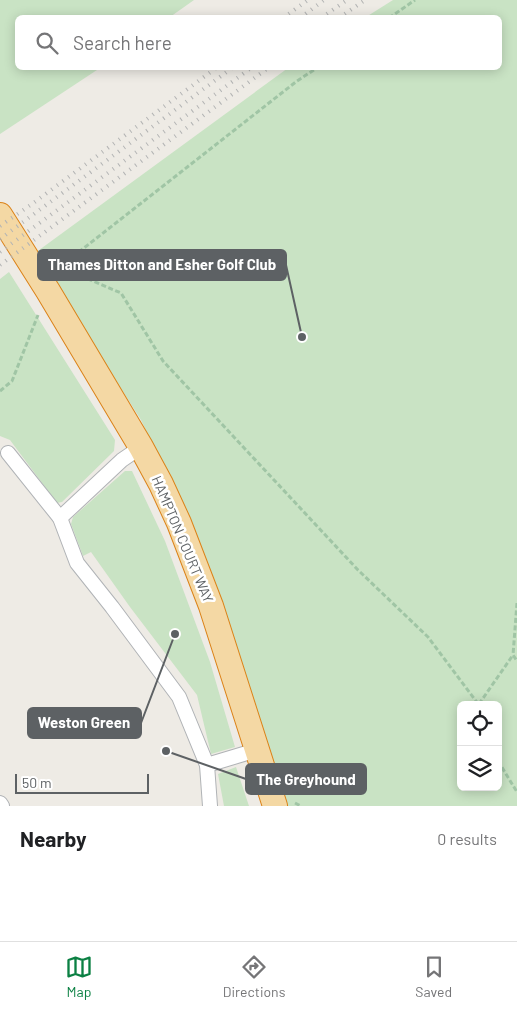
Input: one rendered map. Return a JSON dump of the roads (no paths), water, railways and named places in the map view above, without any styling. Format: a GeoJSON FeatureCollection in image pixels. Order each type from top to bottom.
{"type":"FeatureCollection","features":[{"type":"Feature","properties":{"kind":"highway","name":"HAMPTON COURT WAY"},"geometry":{"type":"LineString","coordinates":[[0,215],[48,291],[161,484],[211,606],[276,806]]}},
{"type":"Feature","properties":{"kind":"street"},"geometry":{"type":"LineString","coordinates":[[60,518],[122,460],[141,447]]}},
{"type":"Feature","properties":{"kind":"street"},"geometry":{"type":"LineString","coordinates":[[8,454],[60,518],[77,563],[112,607],[178,698],[207,765],[210,806]]}},
{"type":"Feature","properties":{"kind":"street"},"geometry":{"type":"LineString","coordinates":[[207,765],[257,750]]}},
{"type":"Feature","properties":{"kind":"railway"},"geometry":{"type":"LineString","coordinates":[[287,15],[308,0]]}},
{"type":"Feature","properties":{"kind":"railway"},"geometry":{"type":"LineString","coordinates":[[304,15],[324,0]]}},
{"type":"Feature","properties":{"kind":"railway"},"geometry":{"type":"LineString","coordinates":[[325,15],[347,0]]}},
{"type":"Feature","properties":{"kind":"railway"},"geometry":{"type":"LineString","coordinates":[[343,15],[365,0]]}},
{"type":"Feature","properties":{"kind":"railway"},"geometry":{"type":"LineString","coordinates":[[0,226],[213,70]]}},
{"type":"Feature","properties":{"kind":"railway"},"geometry":{"type":"LineString","coordinates":[[0,239],[229,70]]}},
{"type":"Feature","properties":{"kind":"railway"},"geometry":{"type":"LineString","coordinates":[[0,252],[248,70]]}},
{"type":"Feature","properties":{"kind":"railway"},"geometry":{"type":"LineString","coordinates":[[0,265],[265,70]]}},
{"type":"Feature","properties":{"kind":"place","name":"Thames Ditton and Esher Golf Club"},"geometry":{"type":"Point","coordinates":[302,337]}},
{"type":"Feature","properties":{"kind":"place","name":"Weston Green"},"geometry":{"type":"Point","coordinates":[175,634]}},
{"type":"Feature","properties":{"kind":"place","name":"The Greyhound"},"geometry":{"type":"Point","coordinates":[166,751]}}]}
